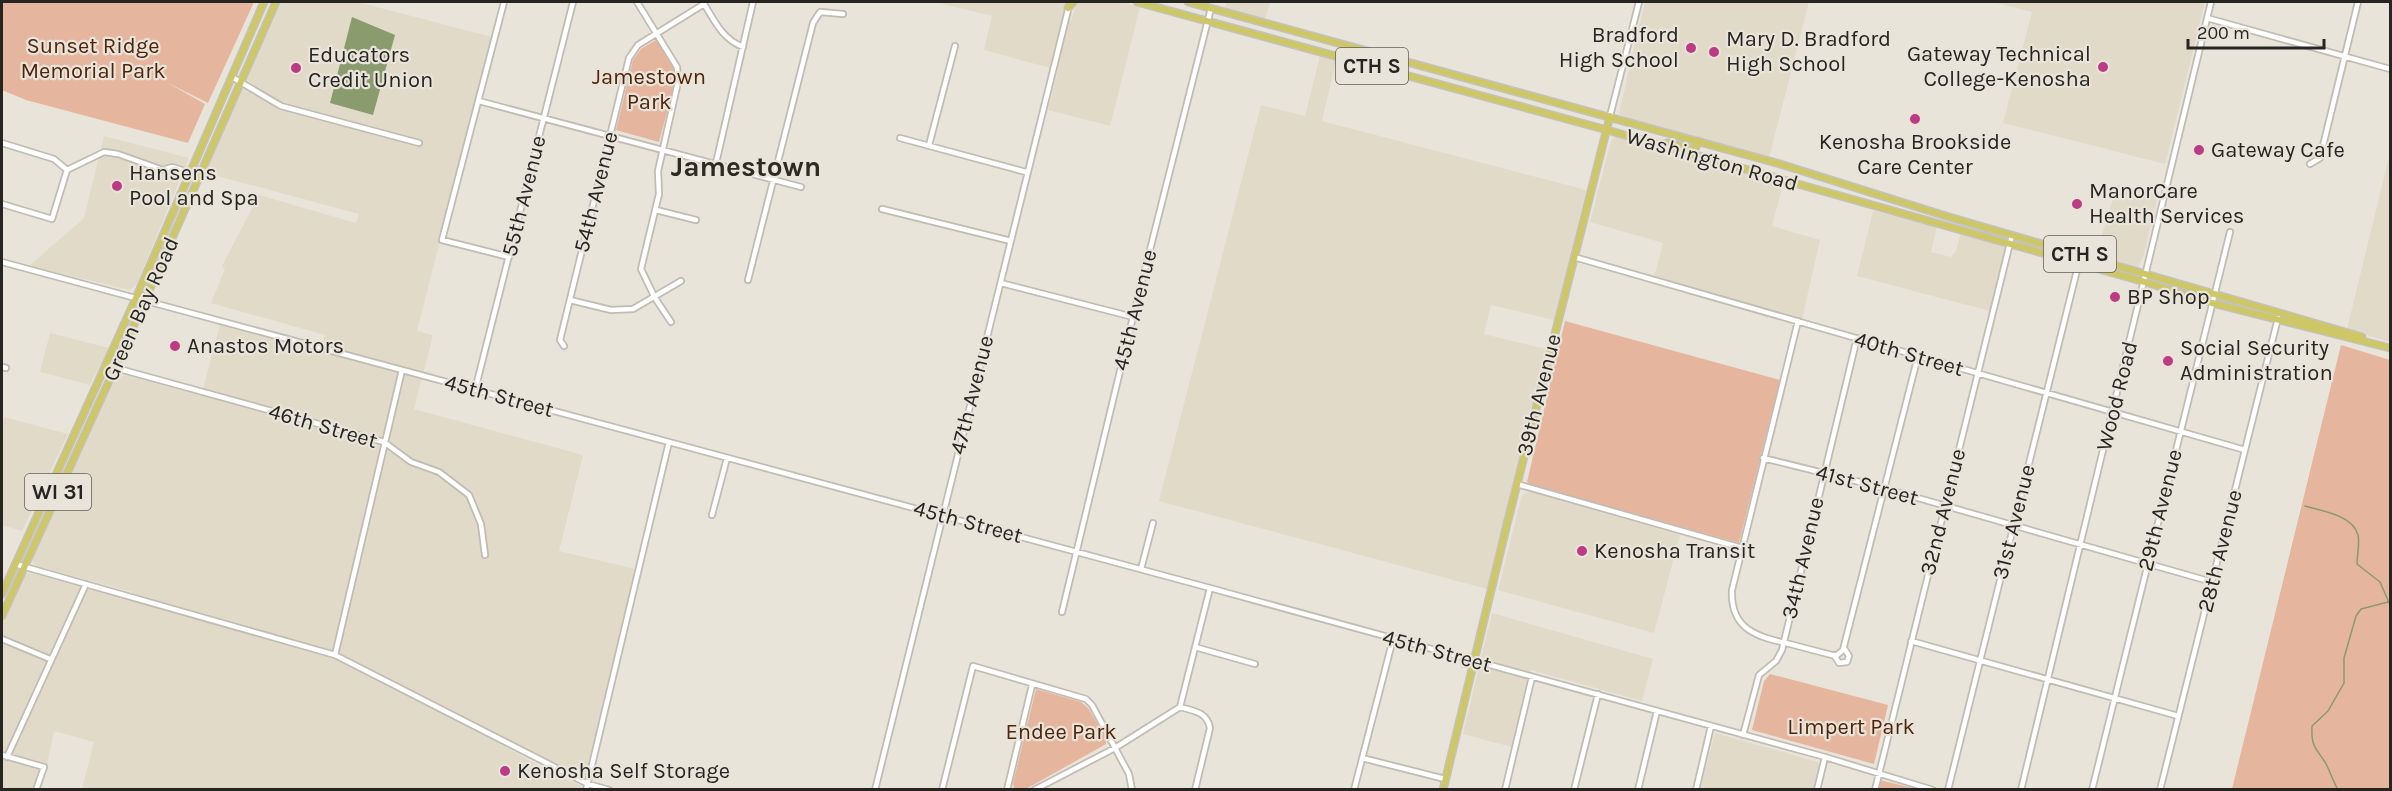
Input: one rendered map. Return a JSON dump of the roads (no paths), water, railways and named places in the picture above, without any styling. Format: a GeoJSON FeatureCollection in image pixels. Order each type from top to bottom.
{"type":"FeatureCollection","features":[{"type":"Feature","properties":{"kind":"main road","name":"Green Bay Road"},"geometry":{"type":"LineString","coordinates":[[2,594],[136,298],[264,2]]}},
{"type":"Feature","properties":{"kind":"main road","name":"Green Bay Road"},"geometry":{"type":"LineString","coordinates":[[2,615],[115,368],[276,2]]}},
{"type":"Feature","properties":{"kind":"main road","name":"Washington Road"},"geometry":{"type":"LineString","coordinates":[[1137,2],[1607,130],[2277,321],[2391,348]]}},
{"type":"Feature","properties":{"kind":"main road","name":"Washington Road"},"geometry":{"type":"LineString","coordinates":[[1188,2],[1698,141],[2012,235],[2337,328],[2391,348]]}},
{"type":"Feature","properties":{"kind":"main road","name":"39th Avenue"},"geometry":{"type":"LineString","coordinates":[[1443,789],[1610,116]]}},
{"type":"Feature","properties":{"kind":"main road"},"geometry":{"type":"LineString","coordinates":[[1657,144],[1669,143],[1692,149],[1696,147],[1698,141]]}},
{"type":"Feature","properties":{"kind":"main road"},"geometry":{"type":"LineString","coordinates":[[1979,235],[1982,226]]}},
{"type":"Feature","properties":{"kind":"street"},"geometry":{"type":"LineString","coordinates":[[504,2],[442,240],[509,258]]}},
{"type":"Feature","properties":{"kind":"street","name":"55th Avenue"},"geometry":{"type":"LineString","coordinates":[[475,390],[573,2]]}},
{"type":"Feature","properties":{"kind":"street"},"geometry":{"type":"LineString","coordinates":[[637,2],[676,67],[678,82],[658,171],[656,210],[641,269],[655,298],[671,322]]}},
{"type":"Feature","properties":{"kind":"street"},"geometry":{"type":"LineString","coordinates":[[716,164],[753,2]]}},
{"type":"Feature","properties":{"kind":"street","name":"39th Avenue"},"geometry":{"type":"LineString","coordinates":[[1610,116],[1639,2]]}},
{"type":"Feature","properties":{"kind":"street","name":"Wood Road"},"geometry":{"type":"LineString","coordinates":[[2021,789],[2082,545],[2211,2]]}},
{"type":"Feature","properties":{"kind":"street"},"geometry":{"type":"LineString","coordinates":[[2310,164],[2320,158],[2358,2]]}},
{"type":"Feature","properties":{"kind":"street"},"geometry":{"type":"LineString","coordinates":[[704,3],[724,35],[732,43],[743,46]]}},
{"type":"Feature","properties":{"kind":"street","name":"54th Avenue"},"geometry":{"type":"LineString","coordinates":[[564,346],[560,340],[629,58],[638,45],[704,3]]}},
{"type":"Feature","properties":{"kind":"street","name":"47th Avenue"},"geometry":{"type":"LineString","coordinates":[[875,789],[941,515],[1011,241],[1026,172],[1070,4]]}},
{"type":"Feature","properties":{"kind":"street","name":"45th Avenue"},"geometry":{"type":"LineString","coordinates":[[1062,612],[1211,8]]}},
{"type":"Feature","properties":{"kind":"street"},"geometry":{"type":"LineString","coordinates":[[748,280],[813,23],[820,12],[843,14]]}},
{"type":"Feature","properties":{"kind":"street"},"geometry":{"type":"LineString","coordinates":[[2207,18],[2391,69]]}},
{"type":"Feature","properties":{"kind":"street"},"geometry":{"type":"LineString","coordinates":[[929,145],[955,46]]}},
{"type":"Feature","properties":{"kind":"street"},"geometry":{"type":"LineString","coordinates":[[232,77],[281,106],[418,143]]}},
{"type":"Feature","properties":{"kind":"street"},"geometry":{"type":"LineString","coordinates":[[479,101],[801,187]]}},
{"type":"Feature","properties":{"kind":"street"},"geometry":{"type":"LineString","coordinates":[[900,138],[1026,172]]}},
{"type":"Feature","properties":{"kind":"street"},"geometry":{"type":"LineString","coordinates":[[2,143],[54,159],[67,170]]}},
{"type":"Feature","properties":{"kind":"street"},"geometry":{"type":"LineString","coordinates":[[2,204],[52,219],[67,170],[104,152],[118,154],[163,170],[172,167],[200,176]]}},
{"type":"Feature","properties":{"kind":"street"},"geometry":{"type":"LineString","coordinates":[[882,209],[1011,241]]}},
{"type":"Feature","properties":{"kind":"street"},"geometry":{"type":"LineString","coordinates":[[656,210],[696,220]]}},
{"type":"Feature","properties":{"kind":"street","name":"29th Avenue"},"geometry":{"type":"LineString","coordinates":[[2092,789],[2230,232]]}},
{"type":"Feature","properties":{"kind":"street","name":"32nd Avenue"},"geometry":{"type":"LineString","coordinates":[[1875,789],[2012,235]]}},
{"type":"Feature","properties":{"kind":"street","name":"31st Avenue"},"geometry":{"type":"LineString","coordinates":[[1948,789],[2081,254]]}},
{"type":"Feature","properties":{"kind":"street","name":"40th Street"},"geometry":{"type":"LineString","coordinates":[[1574,257],[2245,450]]}},
{"type":"Feature","properties":{"kind":"street","name":"45th Street"},"geometry":{"type":"LineString","coordinates":[[2,262],[1141,569],[1825,757],[1933,789]]}},
{"type":"Feature","properties":{"kind":"street"},"geometry":{"type":"LineString","coordinates":[[570,300],[611,310],[633,309],[681,281]]}},
{"type":"Feature","properties":{"kind":"street"},"geometry":{"type":"LineString","coordinates":[[1000,283],[1133,317]]}},
{"type":"Feature","properties":{"kind":"street","name":"28th Avenue"},"geometry":{"type":"LineString","coordinates":[[2160,789],[2279,312]]}},
{"type":"Feature","properties":{"kind":"street"},"geometry":{"type":"LineString","coordinates":[[1798,321],[1763,458],[1731,599],[1736,616],[1749,632],[1783,643],[1834,655],[1838,655],[1844,648],[1918,356]]}},
{"type":"Feature","properties":{"kind":"street","name":"34th Avenue"},"geometry":{"type":"LineString","coordinates":[[1743,735],[1757,680],[1763,671],[1776,661],[1783,643],[1857,338]]}},
{"type":"Feature","properties":{"kind":"street","name":"46th Street"},"geometry":{"type":"LineString","coordinates":[[104,365],[384,442],[411,462],[439,472],[469,495],[481,524],[485,555]]}},
{"type":"Feature","properties":{"kind":"street"},"geometry":{"type":"LineString","coordinates":[[335,656],[402,370]]}},
{"type":"Feature","properties":{"kind":"street"},"geometry":{"type":"LineString","coordinates":[[587,787],[669,442]]}},
{"type":"Feature","properties":{"kind":"street"},"geometry":{"type":"LineString","coordinates":[[712,515],[727,458]]}},
{"type":"Feature","properties":{"kind":"street","name":"41st Street"},"geometry":{"type":"LineString","coordinates":[[1763,458],[1884,488],[2212,582]]}},
{"type":"Feature","properties":{"kind":"street"},"geometry":{"type":"LineString","coordinates":[[1517,484],[1742,548]]}},
{"type":"Feature","properties":{"kind":"street"},"geometry":{"type":"LineString","coordinates":[[1141,569],[1153,522]]}},
{"type":"Feature","properties":{"kind":"street"},"geometry":{"type":"LineString","coordinates":[[15,564],[335,656],[587,787],[609,789]]}},
{"type":"Feature","properties":{"kind":"street"},"geometry":{"type":"LineString","coordinates":[[36,789],[44,767],[4,756],[86,584]]}},
{"type":"Feature","properties":{"kind":"street"},"geometry":{"type":"LineString","coordinates":[[1034,789],[1050,783],[1115,748],[1180,707],[1210,588]]}},
{"type":"Feature","properties":{"kind":"street"},"geometry":{"type":"LineString","coordinates":[[2,639],[50,659]]}},
{"type":"Feature","properties":{"kind":"street"},"geometry":{"type":"LineString","coordinates":[[1354,789],[1393,639]]}},
{"type":"Feature","properties":{"kind":"street"},"geometry":{"type":"LineString","coordinates":[[1911,641],[2178,716]]}},
{"type":"Feature","properties":{"kind":"street"},"geometry":{"type":"LineString","coordinates":[[1195,647],[1255,664]]}},
{"type":"Feature","properties":{"kind":"street"},"geometry":{"type":"LineString","coordinates":[[1834,655],[1839,663],[1847,662],[1849,656],[1844,648]]}},
{"type":"Feature","properties":{"kind":"street"},"geometry":{"type":"LineString","coordinates":[[942,789],[973,666],[1086,699],[1092,705],[1129,774],[1132,789]]}},
{"type":"Feature","properties":{"kind":"street"},"geometry":{"type":"LineString","coordinates":[[1505,789],[1532,677]]}},
{"type":"Feature","properties":{"kind":"street"},"geometry":{"type":"LineString","coordinates":[[1007,789],[1032,685]]}},
{"type":"Feature","properties":{"kind":"street"},"geometry":{"type":"LineString","coordinates":[[1574,789],[1598,694]]}},
{"type":"Feature","properties":{"kind":"street"},"geometry":{"type":"LineString","coordinates":[[1180,707],[1201,713],[1208,720],[1210,728],[1195,789]]}},
{"type":"Feature","properties":{"kind":"street"},"geometry":{"type":"LineString","coordinates":[[1638,789],[1657,711]]}},
{"type":"Feature","properties":{"kind":"street"},"geometry":{"type":"LineString","coordinates":[[1696,789],[1711,726]]}},
{"type":"Feature","properties":{"kind":"street"},"geometry":{"type":"LineString","coordinates":[[1816,789],[1825,757]]}},
{"type":"Feature","properties":{"kind":"street"},"geometry":{"type":"LineString","coordinates":[[1362,758],[1445,779]]}},
{"type":"Feature","properties":{"kind":"street"},"geometry":{"type":"LineString","coordinates":[[1050,783],[1054,789]]}},
{"type":"Feature","properties":{"kind":"waterway"},"geometry":{"type":"LineString","coordinates":[[2305,506],[2344,518],[2355,528],[2359,538],[2357,564],[2380,582],[2390,605]]}},
{"type":"Feature","properties":{"kind":"waterway"},"geometry":{"type":"LineString","coordinates":[[2338,790],[2325,762],[2314,746],[2312,726],[2328,711],[2344,683],[2344,658],[2356,616],[2361,609],[2388,602]]}},
{"type":"Feature","properties":{"kind":"place","name":"Bradford High School"},"geometry":{"type":"Point","coordinates":[1691,48]}},
{"type":"Feature","properties":{"kind":"place","name":"Mary D. Bradford High School"},"geometry":{"type":"Point","coordinates":[1714,52]}},
{"type":"Feature","properties":{"kind":"place","name":"Gateway Technical College-Kenosha"},"geometry":{"type":"Point","coordinates":[2103,67]}},
{"type":"Feature","properties":{"kind":"place","name":"Educators Credit Union"},"geometry":{"type":"Point","coordinates":[296,68]}},
{"type":"Feature","properties":{"kind":"place","name":"Kenosha Brookside Care Center"},"geometry":{"type":"Point","coordinates":[1915,119]}},
{"type":"Feature","properties":{"kind":"place","name":"Gateway Cafe"},"geometry":{"type":"Point","coordinates":[2199,150]}},
{"type":"Feature","properties":{"kind":"place","name":"Hansens Pool and Spa"},"geometry":{"type":"Point","coordinates":[117,186]}},
{"type":"Feature","properties":{"kind":"place","name":"ManorCare Health Services"},"geometry":{"type":"Point","coordinates":[2077,204]}},
{"type":"Feature","properties":{"kind":"place","name":"BP Shop"},"geometry":{"type":"Point","coordinates":[2115,297]}},
{"type":"Feature","properties":{"kind":"place","name":"Anastos Motors"},"geometry":{"type":"Point","coordinates":[175,346]}},
{"type":"Feature","properties":{"kind":"place","name":"Social Security Administration"},"geometry":{"type":"Point","coordinates":[2168,361]}},
{"type":"Feature","properties":{"kind":"place","name":"Kenosha Transit"},"geometry":{"type":"Point","coordinates":[1582,551]}},
{"type":"Feature","properties":{"kind":"place","name":"Kenosha Self Storage"},"geometry":{"type":"Point","coordinates":[505,771]}},
{"type":"Feature","properties":{"kind":"district","name":"Jamestown"},"geometry":{"type":"Point","coordinates":[746,166]}},
{"type":"Feature","properties":{"kind":"park label","name":"Sunset Ridge Memorial Park"},"geometry":{"type":"Point","coordinates":[93,58]}},
{"type":"Feature","properties":{"kind":"park label","name":"Jamestown Park"},"geometry":{"type":"Point","coordinates":[649,90]}},
{"type":"Feature","properties":{"kind":"park label","name":"Limpert Park"},"geometry":{"type":"Point","coordinates":[1851,727]}},
{"type":"Feature","properties":{"kind":"park label","name":"Endee Park"},"geometry":{"type":"Point","coordinates":[1061,732]}}]}
